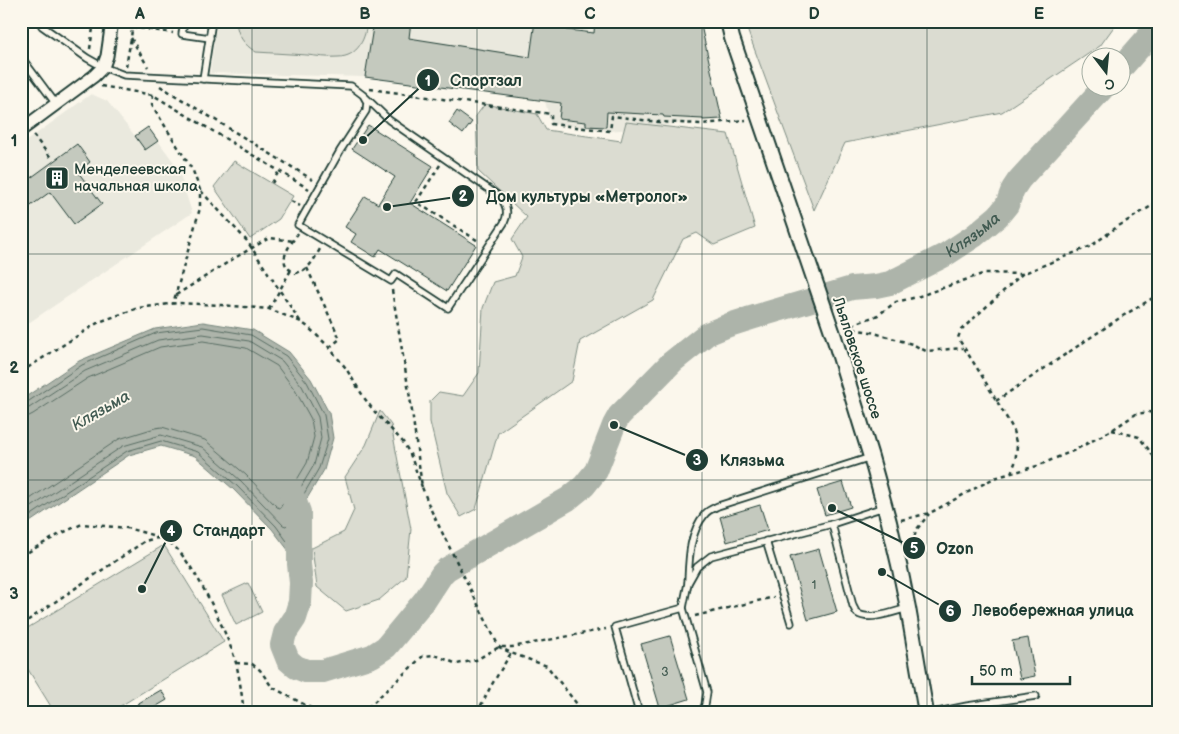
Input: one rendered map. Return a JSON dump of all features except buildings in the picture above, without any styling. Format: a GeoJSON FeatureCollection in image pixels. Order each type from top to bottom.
{"type":"FeatureCollection","features":[{"type":"Feature","properties":{"kind":"street"},"geometry":{"type":"LineString","coordinates":[[24,128],[86,84],[102,67],[107,56],[112,21]]}},
{"type":"Feature","properties":{"kind":"street","name":"Льяловское шоссе"},"geometry":{"type":"LineString","coordinates":[[728,21],[732,38],[834,337],[871,457],[889,522],[908,608],[926,713]]}},
{"type":"Feature","properties":{"kind":"lane"},"geometry":{"type":"LineString","coordinates":[[39,21],[42,26],[87,58],[102,67],[124,75],[351,86],[364,94],[389,120],[500,197],[504,202],[507,216],[448,308],[396,274],[391,281],[298,225],[340,151],[366,111],[367,102],[364,94]]}},
{"type":"Feature","properties":{"kind":"lane"},"geometry":{"type":"LineString","coordinates":[[184,21],[182,34],[210,38]]}},
{"type":"Feature","properties":{"kind":"lane"},"geometry":{"type":"LineString","coordinates":[[203,79],[212,21]]}},
{"type":"Feature","properties":{"kind":"lane"},"geometry":{"type":"LineString","coordinates":[[21,57],[56,104]]}},
{"type":"Feature","properties":{"kind":"lane"},"geometry":{"type":"LineString","coordinates":[[701,713],[705,705],[707,692],[683,608],[688,584],[690,547],[698,526],[706,513],[718,506],[871,457]]}},
{"type":"Feature","properties":{"kind":"lane"},"geometry":{"type":"LineString","coordinates":[[688,584],[697,567],[711,556],[832,524],[885,507]]}},
{"type":"Feature","properties":{"kind":"lane"},"geometry":{"type":"LineString","coordinates":[[832,524],[853,606],[857,613],[862,616],[875,617],[908,608]]}},
{"type":"Feature","properties":{"kind":"lane"},"geometry":{"type":"LineString","coordinates":[[766,541],[791,623]]}},
{"type":"Feature","properties":{"kind":"lane"},"geometry":{"type":"LineString","coordinates":[[639,713],[615,627],[683,608]]}},
{"type":"Feature","properties":{"kind":"lane"},"geometry":{"type":"LineString","coordinates":[[933,713],[966,706],[1036,696]]}},
{"type":"Feature","properties":{"kind":"path"},"geometry":{"type":"LineString","coordinates":[[87,58],[90,52],[94,21]]}},
{"type":"Feature","properties":{"kind":"path"},"geometry":{"type":"LineString","coordinates":[[124,75],[133,21]]}},
{"type":"Feature","properties":{"kind":"path"},"geometry":{"type":"LineString","coordinates":[[132,27],[182,34]]}},
{"type":"Feature","properties":{"kind":"path"},"geometry":{"type":"LineString","coordinates":[[131,38],[153,77],[161,86],[321,185]]}},
{"type":"Feature","properties":{"kind":"path"},"geometry":{"type":"LineString","coordinates":[[99,86],[153,95],[316,194]]}},
{"type":"Feature","properties":{"kind":"path"},"geometry":{"type":"LineString","coordinates":[[351,86],[551,114],[551,124],[610,131],[612,116],[660,122],[701,124],[759,118]]}},
{"type":"Feature","properties":{"kind":"path"},"geometry":{"type":"LineString","coordinates":[[153,95],[152,104],[193,171],[200,190],[200,208],[173,304]]}},
{"type":"Feature","properties":{"kind":"path"},"geometry":{"type":"LineString","coordinates":[[24,128],[52,159]]}},
{"type":"Feature","properties":{"kind":"path"},"geometry":{"type":"LineString","coordinates":[[444,158],[416,202],[488,247]]}},
{"type":"Feature","properties":{"kind":"path"},"geometry":{"type":"LineString","coordinates":[[272,183],[279,171]]}},
{"type":"Feature","properties":{"kind":"path"},"geometry":{"type":"LineString","coordinates":[[200,190],[247,241],[301,322]]}},
{"type":"Feature","properties":{"kind":"path"},"geometry":{"type":"LineString","coordinates":[[1011,473],[1015,462],[1017,446],[1012,427],[963,348],[958,338],[961,330],[1022,274],[1091,246],[1117,226],[1158,202]]}},
{"type":"Feature","properties":{"kind":"path"},"geometry":{"type":"LineString","coordinates":[[301,227],[284,255],[288,269],[296,273],[311,265],[325,241]]}},
{"type":"Feature","properties":{"kind":"path"},"geometry":{"type":"LineString","coordinates":[[175,296],[269,238],[293,241]]}},
{"type":"Feature","properties":{"kind":"path"},"geometry":{"type":"LineString","coordinates":[[307,268],[340,339],[330,348]]}},
{"type":"Feature","properties":{"kind":"path"},"geometry":{"type":"LineString","coordinates":[[269,310],[291,270]]}},
{"type":"Feature","properties":{"kind":"path"},"geometry":{"type":"LineString","coordinates":[[834,337],[857,323],[878,315],[896,302],[917,297],[985,273],[1022,274]]}},
{"type":"Feature","properties":{"kind":"path"},"geometry":{"type":"LineString","coordinates":[[391,281],[422,486]]}},
{"type":"Feature","properties":{"kind":"path"},"geometry":{"type":"LineString","coordinates":[[996,401],[1121,317],[1158,295]]}},
{"type":"Feature","properties":{"kind":"path"},"geometry":{"type":"LineString","coordinates":[[21,372],[99,322],[138,308],[173,304],[222,305],[269,310],[301,322],[330,348],[365,400],[403,442],[410,454],[430,508],[499,647],[547,666],[584,713]]}},
{"type":"Feature","properties":{"kind":"path"},"geometry":{"type":"LineString","coordinates":[[834,337],[852,330],[871,332],[912,344],[926,351],[963,348]]}},
{"type":"Feature","properties":{"kind":"path"},"geometry":{"type":"LineString","coordinates":[[889,522],[930,513],[994,478],[1037,466],[1076,450],[1136,414],[1150,412],[1158,416]]}},
{"type":"Feature","properties":{"kind":"path"},"geometry":{"type":"LineString","coordinates":[[1112,430],[1139,437],[1155,458],[1158,474]]}},
{"type":"Feature","properties":{"kind":"path"},"geometry":{"type":"LineString","coordinates":[[898,563],[908,553],[917,529],[930,513]]}},
{"type":"Feature","properties":{"kind":"path"},"geometry":{"type":"LineString","coordinates":[[21,556],[82,524],[127,528],[152,535],[172,544],[189,564],[214,609],[236,663],[244,713]]}},
{"type":"Feature","properties":{"kind":"path"},"geometry":{"type":"LineString","coordinates":[[21,625],[145,541],[160,538]]}},
{"type":"Feature","properties":{"kind":"path"},"geometry":{"type":"LineString","coordinates":[[686,618],[782,595]]}},
{"type":"Feature","properties":{"kind":"path"},"geometry":{"type":"LineString","coordinates":[[362,713],[422,656],[434,655],[457,664],[476,660],[499,647],[512,647],[615,627]]}},
{"type":"Feature","properties":{"kind":"path"},"geometry":{"type":"LineString","coordinates":[[477,713],[511,653]]}},
{"type":"Feature","properties":{"kind":"path"},"geometry":{"type":"LineString","coordinates":[[236,663],[252,664],[260,670],[272,688],[320,713]]}},
{"type":"Feature","properties":{"kind":"shaded area"},"geometry":{"type":"Polygon","coordinates":[[[217,21],[700,21],[722,119],[610,131],[551,124],[545,101],[365,77],[210,73],[217,21]]]}},
{"type":"Feature","properties":{"kind":"shaded area"},"geometry":{"type":"Polygon","coordinates":[[[236,21],[367,21],[363,40],[356,50],[345,56],[330,57],[256,52],[242,39],[236,21]]]}},
{"type":"Feature","properties":{"kind":"shaded area"},"geometry":{"type":"Polygon","coordinates":[[[744,21],[1118,21],[1100,46],[1097,48],[1082,48],[1082,58],[1002,112],[845,143],[814,210],[744,21]]]}},
{"type":"Feature","properties":{"kind":"shaded area"},"geometry":{"type":"Polygon","coordinates":[[[91,94],[107,101],[135,136],[148,127],[178,168],[192,213],[21,328],[21,145],[91,94]]]}},
{"type":"Feature","properties":{"kind":"shaded area"},"geometry":{"type":"Polygon","coordinates":[[[485,104],[537,114],[546,130],[621,141],[626,122],[728,134],[755,228],[714,245],[697,233],[683,239],[653,300],[580,341],[572,381],[498,433],[476,509],[461,517],[447,493],[430,422],[430,401],[439,392],[463,396],[479,373],[483,308],[493,282],[515,276],[522,257],[512,239],[527,217],[478,171],[476,116],[485,104]]]}},
{"type":"Feature","properties":{"kind":"shaded area"},"geometry":{"type":"Polygon","coordinates":[[[234,161],[293,196],[279,219],[250,239],[214,187],[234,161]]]}},
{"type":"Feature","properties":{"kind":"shaded area"},"geometry":{"type":"Polygon","coordinates":[[[380,411],[391,425],[411,529],[406,577],[379,600],[346,611],[317,587],[312,548],[344,532],[354,510],[345,477],[366,445],[380,411]]]}},
{"type":"Feature","properties":{"kind":"shaded area"},"geometry":{"type":"Polygon","coordinates":[[[164,545],[224,642],[109,713],[55,713],[21,658],[21,632],[164,545]]]}},
{"type":"Feature","properties":{"kind":"shaded area"},"geometry":{"type":"Polygon","coordinates":[[[248,583],[262,612],[236,625],[222,595],[248,583]]]}},
{"type":"Feature","properties":{"kind":"water"},"geometry":{"type":"Polygon","coordinates":[[[203,322],[253,330],[289,352],[311,379],[329,413],[333,438],[324,470],[299,512],[299,564],[272,529],[233,489],[195,456],[161,446],[129,455],[21,528],[21,400],[79,361],[155,329],[203,322]]]}},
{"type":"Feature","properties":{"kind":"waterway","name":"Клязьма"},"geometry":{"type":"LineString","coordinates":[[1132,56],[1158,26]]}},
{"type":"Feature","properties":{"kind":"waterway","name":"Клязьма"},"geometry":{"type":"LineString","coordinates":[[289,487],[299,512],[301,583],[300,602],[295,618],[285,633],[282,645],[288,660],[296,667],[306,671],[323,671],[372,656],[386,647],[425,600],[447,569],[568,499],[584,486],[596,471],[619,416],[672,362],[707,334],[751,318],[852,288],[890,283],[945,255],[974,236],[998,216],[1007,205],[1013,189],[1019,180],[1094,98]]}},
{"type":"Feature","properties":{"kind":"place","name":"Спортзал"},"geometry":{"type":"Point","coordinates":[363,140]}},
{"type":"Feature","properties":{"kind":"place","name":"Менделеевская начальная школа"},"geometry":{"type":"Point","coordinates":[57,178]}},
{"type":"Feature","properties":{"kind":"place","name":"Дом культуры «Метролог»"},"geometry":{"type":"Point","coordinates":[387,207]}},
{"type":"Feature","properties":{"kind":"place","name":"Клязьма"},"geometry":{"type":"Point","coordinates":[614,425]}},
{"type":"Feature","properties":{"kind":"place","name":"Ozon"},"geometry":{"type":"Point","coordinates":[832,508]}},
{"type":"Feature","properties":{"kind":"place","name":"Левобережная улица"},"geometry":{"type":"Point","coordinates":[882,572]}},
{"type":"Feature","properties":{"kind":"place","name":"Стандарт"},"geometry":{"type":"Point","coordinates":[142,589]}}]}
